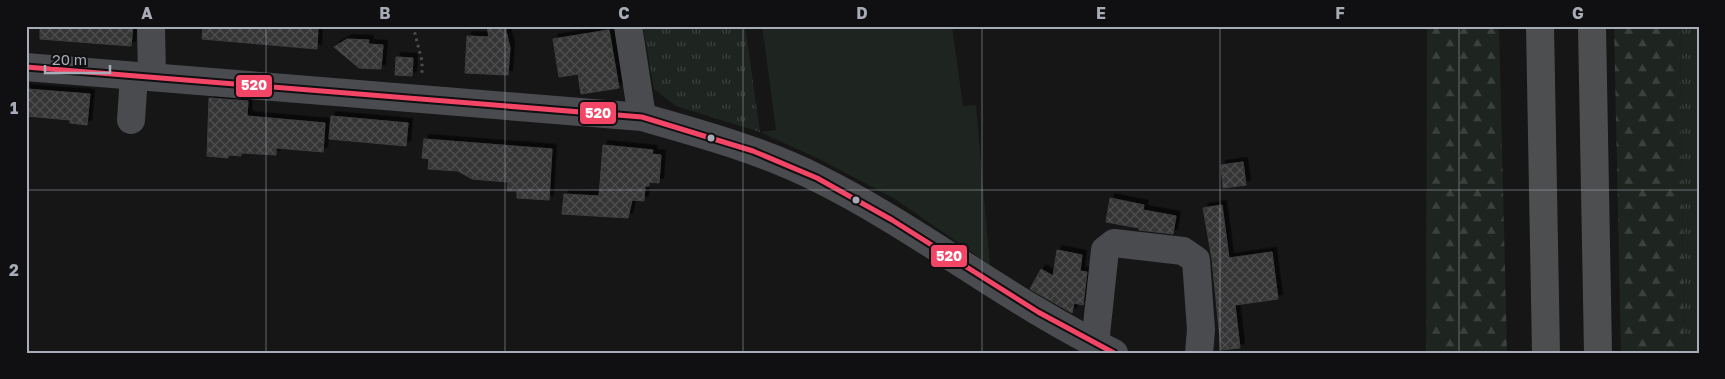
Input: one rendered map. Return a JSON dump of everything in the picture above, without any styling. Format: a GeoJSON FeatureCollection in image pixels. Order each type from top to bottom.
{"type":"FeatureCollection","features":[{"type":"Feature","properties":{"kind":"highway"},"geometry":{"type":"LineString","coordinates":[[1540,26],[1546,353]]}},
{"type":"Feature","properties":{"kind":"highway"},"geometry":{"type":"LineString","coordinates":[[1592,26],[1598,353]]}},
{"type":"Feature","properties":{"kind":"street"},"geometry":{"type":"LineString","coordinates":[[131,120],[143,77],[151,26]]}},
{"type":"Feature","properties":{"kind":"street"},"geometry":{"type":"LineString","coordinates":[[628,26],[642,117]]}},
{"type":"Feature","properties":{"kind":"street"},"geometry":{"type":"LineString","coordinates":[[26,67],[642,117],[736,143],[817,178],[890,219],[1002,291],[1104,348],[1106,250],[1114,243],[1183,251],[1196,260],[1201,330],[1199,353]]}},
{"type":"Feature","properties":{"kind":"path"},"geometry":{"type":"LineString","coordinates":[[413,26],[422,61],[422,99]]}},
{"type":"Feature","properties":{"kind":"green space"},"geometry":{"type":"Polygon","coordinates":[[[643,26],[745,26],[760,132],[676,106],[654,89],[643,26]]]}},
{"type":"Feature","properties":{"kind":"green space"},"geometry":{"type":"Polygon","coordinates":[[[762,26],[952,26],[963,106],[976,105],[990,265],[895,199],[819,159],[760,132],[776,130],[762,26]]]}},
{"type":"Feature","properties":{"kind":"green space"},"geometry":{"type":"Polygon","coordinates":[[[1427,26],[1499,26],[1507,353],[1426,353],[1427,26]]]}},
{"type":"Feature","properties":{"kind":"green space"},"geometry":{"type":"Polygon","coordinates":[[[1614,26],[1680,26],[1684,353],[1621,353],[1614,26]]]}},
{"type":"Feature","properties":{"kind":"green space"},"geometry":{"type":"Polygon","coordinates":[[[1680,26],[1699,26],[1699,353],[1684,353],[1680,26]]]}},
{"type":"Feature","properties":{"kind":"building"},"geometry":{"type":"Polygon","coordinates":[[[40,26],[133,26],[131,46],[40,39],[40,26]]]}},
{"type":"Feature","properties":{"kind":"building"},"geometry":{"type":"Polygon","coordinates":[[[203,26],[318,26],[317,49],[202,39],[203,26]]]}},
{"type":"Feature","properties":{"kind":"building"},"geometry":{"type":"Polygon","coordinates":[[[487,26],[505,26],[510,48],[508,75],[465,73],[467,36],[489,37],[487,26]]]}},
{"type":"Feature","properties":{"kind":"building"},"geometry":{"type":"Polygon","coordinates":[[[609,30],[619,88],[581,94],[578,74],[559,77],[553,39],[609,30]]]}},
{"type":"Feature","properties":{"kind":"building"},"geometry":{"type":"Polygon","coordinates":[[[347,39],[369,40],[368,44],[383,45],[381,69],[359,68],[334,47],[347,39]]]}},
{"type":"Feature","properties":{"kind":"building"},"geometry":{"type":"Polygon","coordinates":[[[396,57],[413,58],[412,76],[395,75],[396,57]]]}},
{"type":"Feature","properties":{"kind":"building"},"geometry":{"type":"Polygon","coordinates":[[[26,89],[90,94],[87,125],[70,123],[70,120],[26,116],[26,89]]]}},
{"type":"Feature","properties":{"kind":"building"},"geometry":{"type":"Polygon","coordinates":[[[209,98],[248,101],[247,116],[325,123],[323,152],[276,148],[276,155],[241,153],[241,156],[228,155],[228,158],[207,156],[209,98]]]}},
{"type":"Feature","properties":{"kind":"building"},"geometry":{"type":"Polygon","coordinates":[[[331,116],[408,123],[406,146],[329,139],[331,116]]]}},
{"type":"Feature","properties":{"kind":"building"},"geometry":{"type":"Polygon","coordinates":[[[424,139],[552,149],[549,200],[517,198],[517,191],[507,191],[508,182],[472,179],[458,171],[428,169],[429,159],[422,158],[424,139]]]}},
{"type":"Feature","properties":{"kind":"building"},"geometry":{"type":"Polygon","coordinates":[[[603,145],[653,150],[652,154],[661,155],[659,183],[649,182],[649,186],[645,186],[644,201],[632,200],[628,218],[562,214],[564,194],[599,196],[603,145]]]}},
{"type":"Feature","properties":{"kind":"building"},"geometry":{"type":"Polygon","coordinates":[[[1243,162],[1246,185],[1223,188],[1221,165],[1243,162]]]}},
{"type":"Feature","properties":{"kind":"building"},"geometry":{"type":"Polygon","coordinates":[[[1110,198],[1144,205],[1143,210],[1176,216],[1173,234],[1139,230],[1139,228],[1106,222],[1110,198]]]}},
{"type":"Feature","properties":{"kind":"building"},"geometry":{"type":"Polygon","coordinates":[[[1222,205],[1229,258],[1272,252],[1278,299],[1235,305],[1240,348],[1221,350],[1212,259],[1203,208],[1222,205]]]}},
{"type":"Feature","properties":{"kind":"building"},"geometry":{"type":"Polygon","coordinates":[[[1057,250],[1082,255],[1080,271],[1087,272],[1083,305],[1074,303],[1072,313],[1030,289],[1041,269],[1053,276],[1057,250]]]}},
{"type":"Feature","properties":{"kind":"transit line","name":"520"},"geometry":{"type":"LineString","coordinates":[[26,67],[642,117],[753,151],[817,178],[892,220],[1038,312],[1114,353]]}}]}
